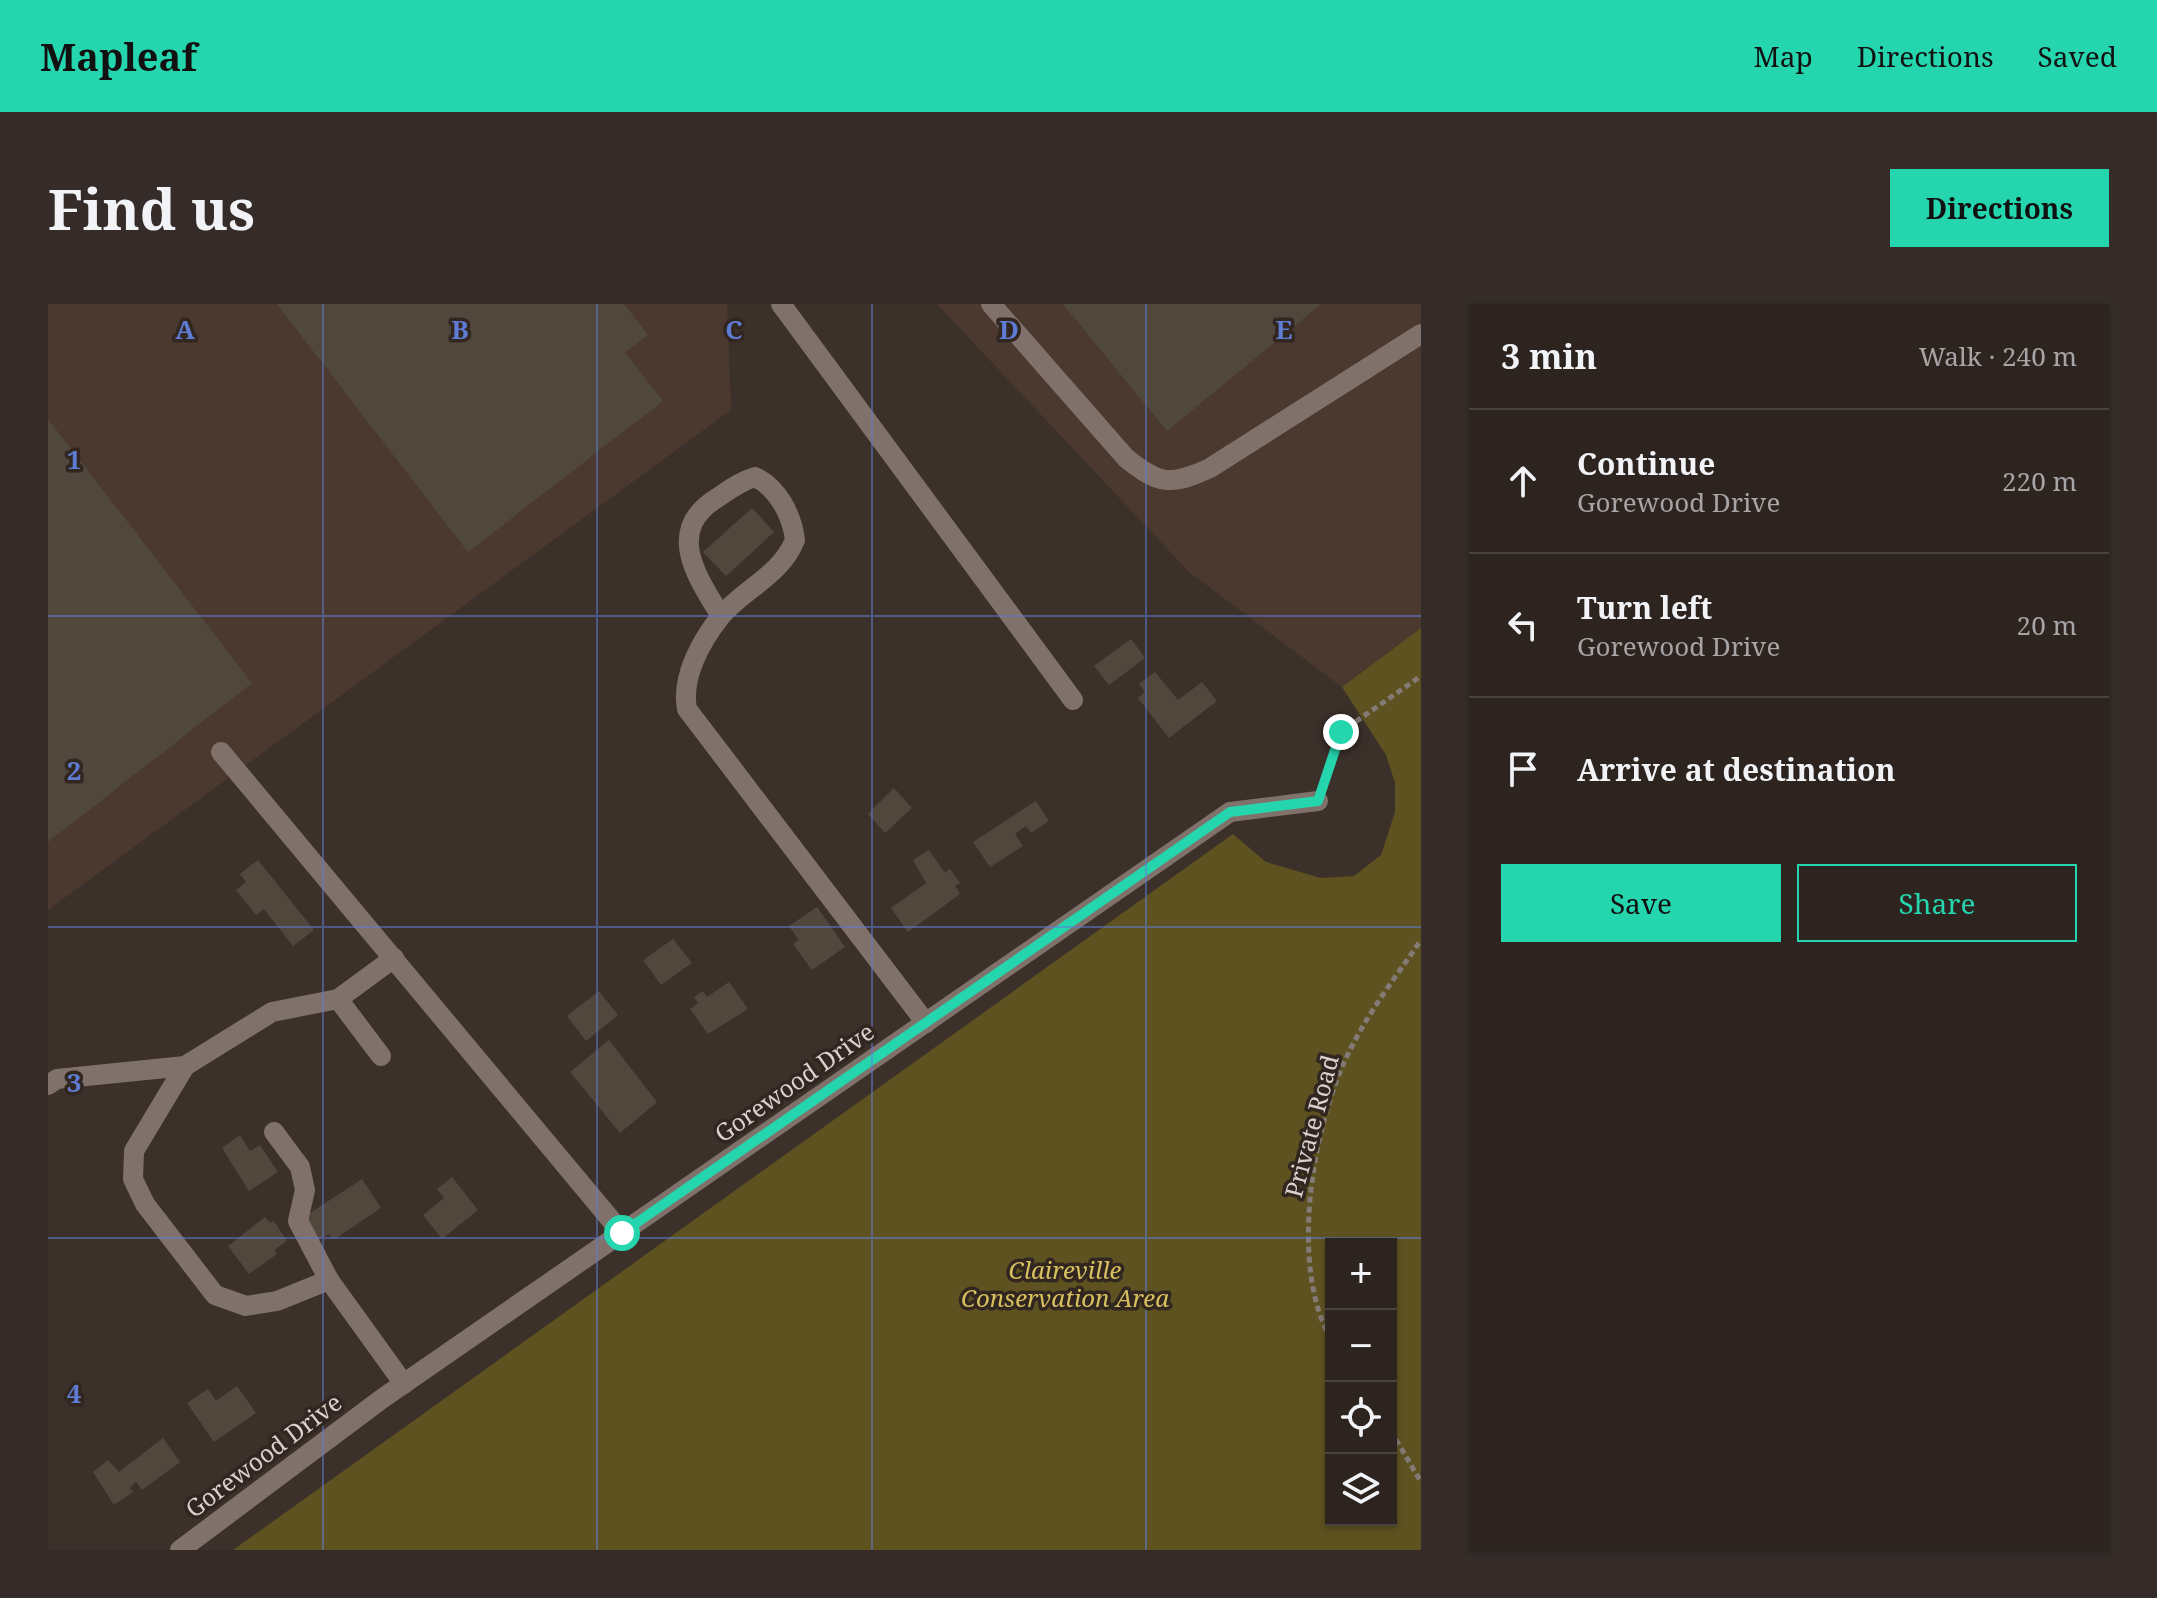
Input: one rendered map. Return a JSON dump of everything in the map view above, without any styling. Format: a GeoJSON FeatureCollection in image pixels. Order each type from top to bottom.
{"type":"FeatureCollection","features":[{"type":"Feature","properties":{"kind":"street"},"geometry":{"type":"LineString","coordinates":[[781,304],[798,332],[1073,700]]}},
{"type":"Feature","properties":{"kind":"street"},"geometry":{"type":"LineString","coordinates":[[991,304],[1126,458],[1151,478],[1174,480],[1210,468],[1421,334]]}},
{"type":"Feature","properties":{"kind":"street"},"geometry":{"type":"LineString","coordinates":[[721,616],[703,586],[693,559],[686,537],[688,526],[703,506],[755,477],[771,485],[794,529],[795,540],[776,569],[721,616],[692,664],[685,697],[687,709],[926,1023]]}},
{"type":"Feature","properties":{"kind":"street"},"geometry":{"type":"LineString","coordinates":[[221,752],[622,1233]]}},
{"type":"Feature","properties":{"kind":"street","name":"Gorewood Drive"},"geometry":{"type":"LineString","coordinates":[[180,1550],[404,1384],[1230,812],[1318,801]]}},
{"type":"Feature","properties":{"kind":"street"},"geometry":{"type":"LineString","coordinates":[[48,1085],[57,1079],[185,1066],[272,1012],[338,999],[394,958]]}},
{"type":"Feature","properties":{"kind":"street"},"geometry":{"type":"LineString","coordinates":[[338,999],[381,1056]]}},
{"type":"Feature","properties":{"kind":"street"},"geometry":{"type":"LineString","coordinates":[[185,1066],[134,1151],[133,1179],[145,1204],[215,1295],[246,1306],[277,1301],[329,1280]]}},
{"type":"Feature","properties":{"kind":"street"},"geometry":{"type":"LineString","coordinates":[[274,1132],[300,1167],[305,1190],[298,1221],[329,1280],[404,1384]]}},
{"type":"Feature","properties":{"kind":"path"},"geometry":{"type":"LineString","coordinates":[[1318,801],[1341,732],[1421,676]]}},
{"type":"Feature","properties":{"kind":"path","name":"Private Road"},"geometry":{"type":"LineString","coordinates":[[1325,1323],[1312,1287],[1307,1214],[1313,1174],[1334,1092],[1350,1049],[1421,940]]}},
{"type":"Feature","properties":{"kind":"path"},"geometry":{"type":"LineString","coordinates":[[1397,1441],[1421,1482]]}},
{"type":"Feature","properties":{"kind":"shaded area"},"geometry":{"type":"Polygon","coordinates":[[[48,304],[727,304],[731,410],[48,910],[48,304]]]}},
{"type":"Feature","properties":{"kind":"shaded area"},"geometry":{"type":"Polygon","coordinates":[[[937,304],[1421,304],[1421,628],[1342,687],[1189,572],[937,304]]]}},
{"type":"Feature","properties":{"kind":"green space","name":"Claireville Conservation Area"},"geometry":{"type":"Polygon","coordinates":[[[1421,628],[1421,1550],[233,1550],[1233,834],[1266,862],[1321,878],[1354,876],[1381,855],[1395,812],[1395,783],[1386,755],[1342,687],[1421,628]]]}},
{"type":"Feature","properties":{"kind":"building"},"geometry":{"type":"Polygon","coordinates":[[[277,304],[624,304],[648,335],[625,352],[663,401],[468,552],[277,304]]]}},
{"type":"Feature","properties":{"kind":"building"},"geometry":{"type":"Polygon","coordinates":[[[1063,304],[1321,304],[1167,431],[1063,304]]]}},
{"type":"Feature","properties":{"kind":"building"},"geometry":{"type":"Polygon","coordinates":[[[48,419],[252,683],[48,842],[48,419]]]}},
{"type":"Feature","properties":{"kind":"building"},"geometry":{"type":"Polygon","coordinates":[[[752,508],[774,532],[726,576],[703,552],[752,508]]]}},
{"type":"Feature","properties":{"kind":"building"},"geometry":{"type":"Polygon","coordinates":[[[1131,639],[1145,658],[1109,685],[1094,666],[1131,639]]]}},
{"type":"Feature","properties":{"kind":"building"},"geometry":{"type":"Polygon","coordinates":[[[1155,672],[1178,700],[1202,682],[1217,701],[1169,738],[1138,698],[1145,692],[1139,684],[1155,672]]]}},
{"type":"Feature","properties":{"kind":"building"},"geometry":{"type":"Polygon","coordinates":[[[894,788],[912,808],[885,833],[868,814],[894,788]]]}},
{"type":"Feature","properties":{"kind":"building"},"geometry":{"type":"Polygon","coordinates":[[[1036,801],[1049,821],[1031,833],[1026,826],[1015,834],[1023,846],[990,867],[973,842],[1036,801]]]}},
{"type":"Feature","properties":{"kind":"building"},"geometry":{"type":"Polygon","coordinates":[[[929,850],[945,873],[950,869],[960,883],[955,886],[960,894],[908,932],[891,908],[926,883],[913,860],[929,850]]]}},
{"type":"Feature","properties":{"kind":"building"},"geometry":{"type":"Polygon","coordinates":[[[258,860],[314,930],[293,946],[264,909],[256,915],[236,890],[246,882],[240,874],[258,860]]]}},
{"type":"Feature","properties":{"kind":"building"},"geometry":{"type":"Polygon","coordinates":[[[817,907],[845,947],[812,970],[793,944],[799,940],[789,926],[817,907]]]}},
{"type":"Feature","properties":{"kind":"building"},"geometry":{"type":"Polygon","coordinates":[[[673,939],[692,963],[661,985],[643,960],[673,939]]]}},
{"type":"Feature","properties":{"kind":"building"},"geometry":{"type":"Polygon","coordinates":[[[729,982],[748,1009],[708,1034],[690,1009],[698,1003],[694,997],[703,991],[707,997],[729,982]]]}},
{"type":"Feature","properties":{"kind":"building"},"geometry":{"type":"Polygon","coordinates":[[[599,991],[618,1015],[586,1041],[567,1016],[599,991]]]}},
{"type":"Feature","properties":{"kind":"building"},"geometry":{"type":"Polygon","coordinates":[[[609,1040],[657,1102],[620,1133],[570,1072],[609,1040]]]}},
{"type":"Feature","properties":{"kind":"building"},"geometry":{"type":"Polygon","coordinates":[[[240,1135],[250,1151],[260,1145],[278,1172],[249,1191],[222,1148],[240,1135]]]}},
{"type":"Feature","properties":{"kind":"building"},"geometry":{"type":"Polygon","coordinates":[[[452,1177],[478,1210],[442,1239],[423,1215],[444,1198],[437,1189],[452,1177]]]}},
{"type":"Feature","properties":{"kind":"building"},"geometry":{"type":"Polygon","coordinates":[[[362,1179],[381,1208],[338,1237],[332,1238],[329,1234],[319,1240],[304,1217],[362,1179]]]}},
{"type":"Feature","properties":{"kind":"building"},"geometry":{"type":"Polygon","coordinates":[[[265,1217],[270,1223],[274,1221],[287,1241],[274,1250],[277,1254],[249,1274],[228,1246],[265,1217]]]}},
{"type":"Feature","properties":{"kind":"building"},"geometry":{"type":"Polygon","coordinates":[[[237,1386],[256,1413],[214,1442],[187,1403],[208,1389],[216,1401],[237,1386]]]}},
{"type":"Feature","properties":{"kind":"building"},"geometry":{"type":"Polygon","coordinates":[[[163,1438],[180,1462],[142,1490],[136,1482],[130,1488],[133,1492],[114,1505],[93,1472],[108,1460],[119,1472],[163,1438]]]}},
{"type":"Feature","properties":{"kind":"route"},"geometry":{"type":"LineString","coordinates":[[622,1233],[1230,812],[1318,801],[1341,732]]}}]}
